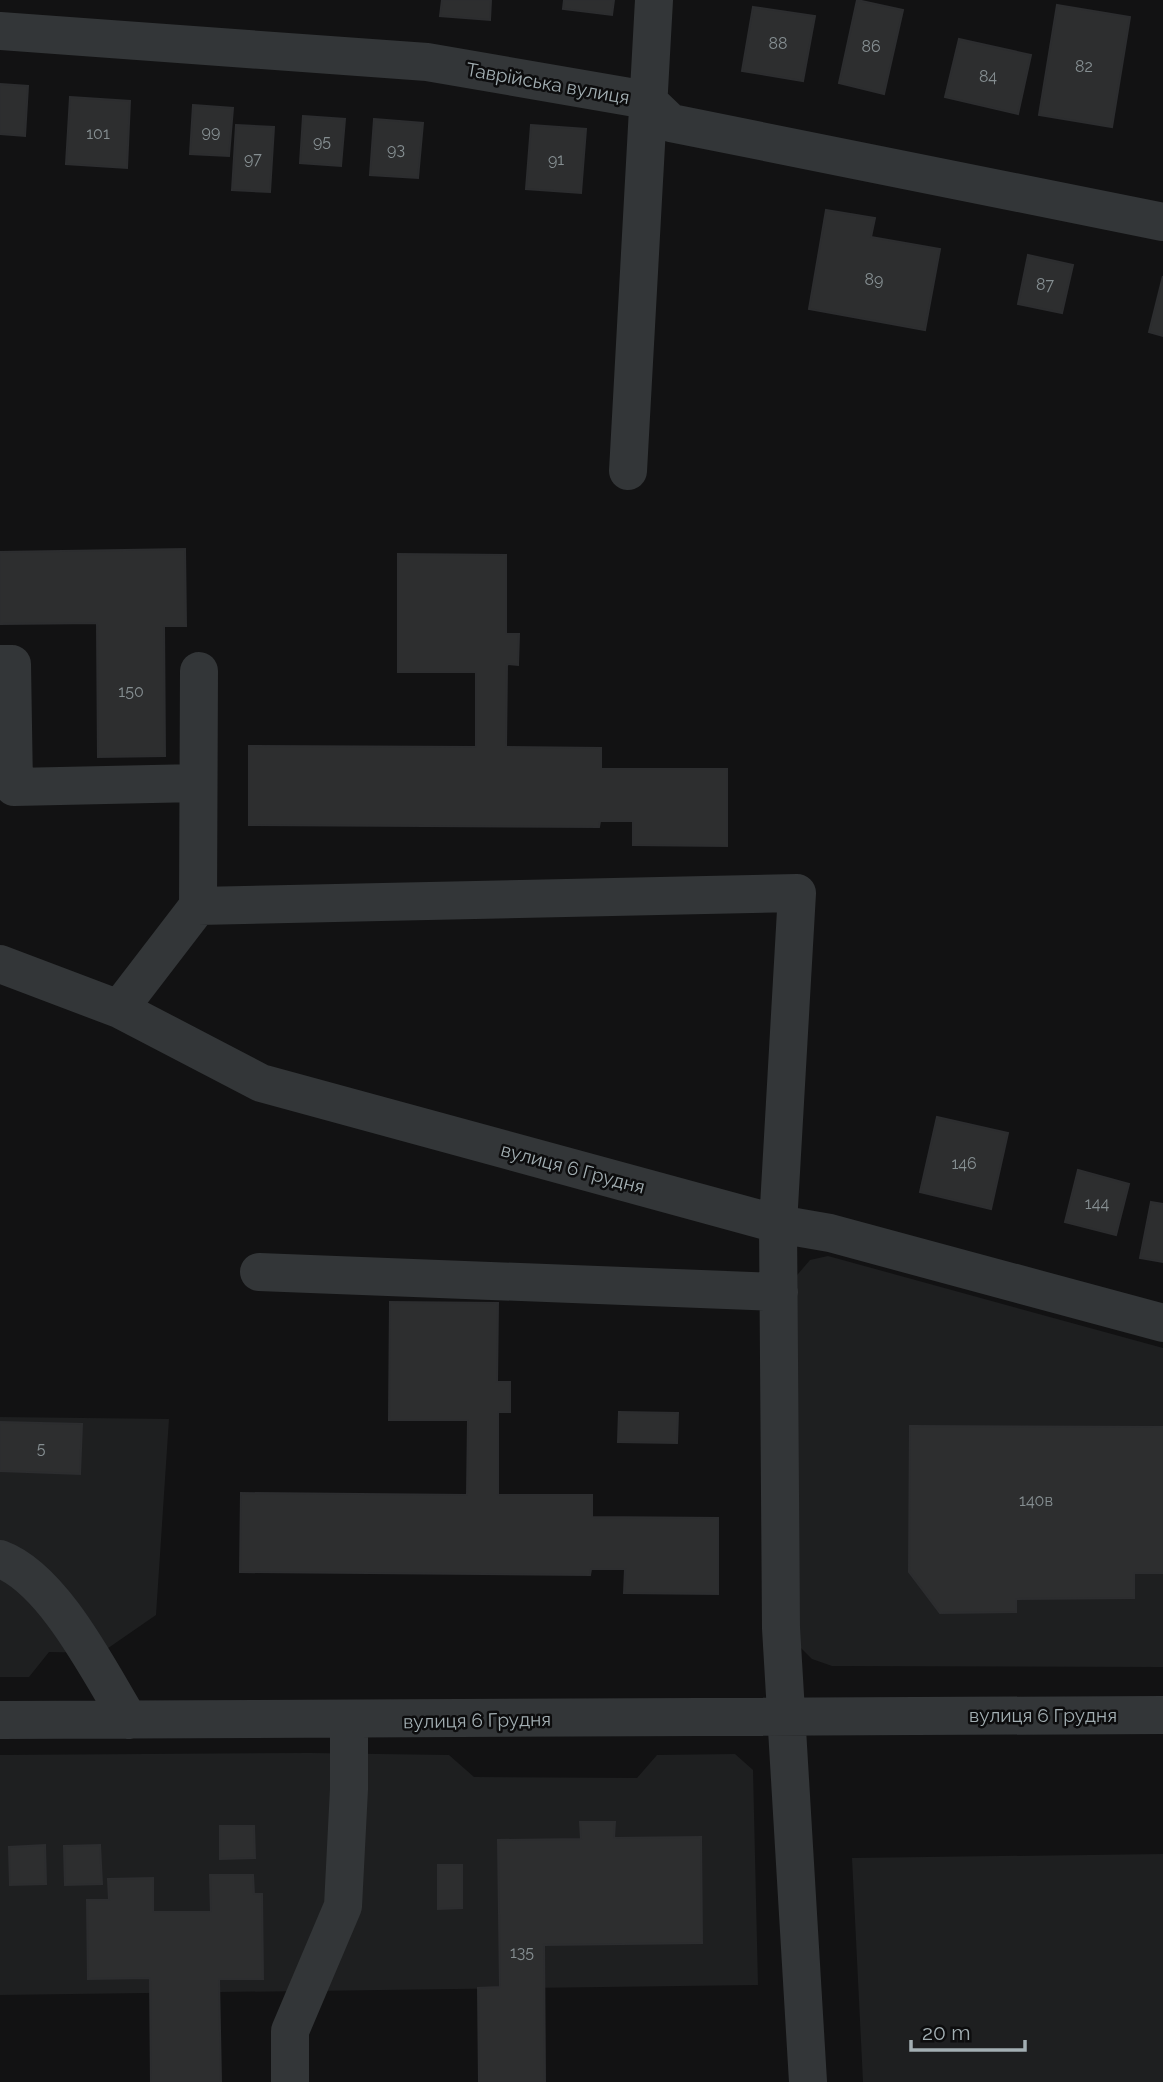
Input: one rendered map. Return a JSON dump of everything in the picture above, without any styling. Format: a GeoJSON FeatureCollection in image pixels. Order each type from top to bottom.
{"type":"FeatureCollection","features":[{"type":"Feature","properties":{"kind":"street"},"geometry":{"type":"LineString","coordinates":[[628,471],[654,0]]}},
{"type":"Feature","properties":{"kind":"street","name":"Таврійська вулиця"},"geometry":{"type":"LineString","coordinates":[[0,31],[427,62],[647,100],[671,123],[934,173],[1163,222]]}},
{"type":"Feature","properties":{"kind":"street"},"geometry":{"type":"LineString","coordinates":[[0,664],[12,664],[14,787],[198,783]]}},
{"type":"Feature","properties":{"kind":"street"},"geometry":{"type":"LineString","coordinates":[[119,1010],[198,906],[199,671]]}},
{"type":"Feature","properties":{"kind":"street"},"geometry":{"type":"LineString","coordinates":[[198,906],[797,893],[778,1224],[781,1628],[808,2082]]}},
{"type":"Feature","properties":{"kind":"street","name":"вулиця 6 Грудня"},"geometry":{"type":"LineString","coordinates":[[0,964],[119,1010],[261,1083],[778,1224],[830,1233],[1163,1323]]}},
{"type":"Feature","properties":{"kind":"street"},"geometry":{"type":"LineString","coordinates":[[259,1272],[779,1292]]}},
{"type":"Feature","properties":{"kind":"street"},"geometry":{"type":"LineString","coordinates":[[0,1559],[41,1589],[69,1621],[128,1720]]}},
{"type":"Feature","properties":{"kind":"street","name":"вулиця 6 Грудня"},"geometry":{"type":"LineString","coordinates":[[0,1720],[1163,1715]]}},
{"type":"Feature","properties":{"kind":"street"},"geometry":{"type":"LineString","coordinates":[[290,2082],[290,2031],[343,1906],[349,1790],[349,1720]]}},
{"type":"Feature","properties":{"kind":"shaded area"},"geometry":{"type":"Polygon","coordinates":[[[828,1256],[1163,1348],[1163,1667],[832,1666],[812,1659],[800,1647],[792,1281],[810,1260],[828,1256]]]}},
{"type":"Feature","properties":{"kind":"shaded area"},"geometry":{"type":"Polygon","coordinates":[[[0,1417],[169,1419],[156,1615],[101,1653],[49,1652],[29,1677],[0,1677],[0,1417]]]}},
{"type":"Feature","properties":{"kind":"shaded area"},"geometry":{"type":"Polygon","coordinates":[[[735,1754],[753,1770],[758,1985],[0,1995],[0,1755],[449,1755],[474,1777],[637,1778],[657,1755],[735,1754]]]}},
{"type":"Feature","properties":{"kind":"shaded area"},"geometry":{"type":"Polygon","coordinates":[[[1163,1854],[1163,2082],[863,2082],[852,1858],[1163,1854]]]}},
{"type":"Feature","properties":{"kind":"building"},"geometry":{"type":"Polygon","coordinates":[[[442,0],[491,0],[490,20],[440,16],[442,0]]]}},
{"type":"Feature","properties":{"kind":"building"},"geometry":{"type":"Polygon","coordinates":[[[564,0],[614,0],[612,15],[563,9],[564,0]]]}},
{"type":"Feature","properties":{"kind":"building"},"geometry":{"type":"Polygon","coordinates":[[[857,0],[903,10],[884,94],[839,83],[857,0]]]}},
{"type":"Feature","properties":{"kind":"building"},"geometry":{"type":"Polygon","coordinates":[[[1057,5],[1130,17],[1112,127],[1039,115],[1057,5]]]}},
{"type":"Feature","properties":{"kind":"building"},"geometry":{"type":"Polygon","coordinates":[[[753,7],[815,16],[803,81],[742,71],[753,7]]]}},
{"type":"Feature","properties":{"kind":"building"},"geometry":{"type":"Polygon","coordinates":[[[959,39],[1031,55],[1018,114],[945,97],[959,39]]]}},
{"type":"Feature","properties":{"kind":"building"},"geometry":{"type":"Polygon","coordinates":[[[0,84],[28,86],[25,136],[0,134],[0,84]]]}},
{"type":"Feature","properties":{"kind":"building"},"geometry":{"type":"Polygon","coordinates":[[[70,97],[130,101],[127,168],[66,164],[70,97]]]}},
{"type":"Feature","properties":{"kind":"building"},"geometry":{"type":"Polygon","coordinates":[[[193,105],[233,108],[229,156],[190,154],[193,105]]]}},
{"type":"Feature","properties":{"kind":"building"},"geometry":{"type":"Polygon","coordinates":[[[303,116],[345,119],[341,166],[300,163],[303,116]]]}},
{"type":"Feature","properties":{"kind":"building"},"geometry":{"type":"Polygon","coordinates":[[[374,119],[423,123],[418,178],[370,175],[374,119]]]}},
{"type":"Feature","properties":{"kind":"building"},"geometry":{"type":"Polygon","coordinates":[[[236,125],[274,127],[270,192],[232,190],[236,125]]]}},
{"type":"Feature","properties":{"kind":"building"},"geometry":{"type":"Polygon","coordinates":[[[531,125],[586,129],[581,193],[526,189],[531,125]]]}},
{"type":"Feature","properties":{"kind":"building"},"geometry":{"type":"Polygon","coordinates":[[[826,210],[875,218],[871,237],[940,249],[925,330],[809,309],[826,210]]]}},
{"type":"Feature","properties":{"kind":"building"},"geometry":{"type":"Polygon","coordinates":[[[1028,255],[1073,265],[1062,313],[1018,304],[1028,255]]]}},
{"type":"Feature","properties":{"kind":"building"},"geometry":{"type":"Polygon","coordinates":[[[1163,276],[1163,336],[1149,332],[1163,276]]]}},
{"type":"Feature","properties":{"kind":"building"},"geometry":{"type":"Polygon","coordinates":[[[185,549],[186,626],[164,626],[165,756],[98,757],[97,623],[0,624],[0,552],[185,549]]]}},
{"type":"Feature","properties":{"kind":"building"},"geometry":{"type":"Polygon","coordinates":[[[398,554],[506,555],[506,634],[519,634],[518,665],[507,664],[506,747],[601,748],[601,769],[727,769],[727,846],[633,845],[633,821],[600,821],[599,827],[249,825],[249,746],[476,747],[476,672],[398,672],[398,554]]]}},
{"type":"Feature","properties":{"kind":"building"},"geometry":{"type":"Polygon","coordinates":[[[937,1117],[1008,1133],[991,1209],[920,1192],[937,1117]]]}},
{"type":"Feature","properties":{"kind":"building"},"geometry":{"type":"Polygon","coordinates":[[[1078,1170],[1129,1184],[1116,1235],[1065,1222],[1078,1170]]]}},
{"type":"Feature","properties":{"kind":"building"},"geometry":{"type":"Polygon","coordinates":[[[1151,1202],[1163,1204],[1163,1262],[1140,1258],[1151,1202]]]}},
{"type":"Feature","properties":{"kind":"building"},"geometry":{"type":"Polygon","coordinates":[[[390,1302],[498,1303],[497,1382],[510,1382],[510,1412],[498,1412],[498,1495],[592,1495],[592,1517],[718,1518],[718,1594],[624,1593],[625,1569],[591,1569],[590,1575],[240,1572],[241,1493],[467,1495],[468,1420],[389,1420],[390,1302]]]}},
{"type":"Feature","properties":{"kind":"building"},"geometry":{"type":"Polygon","coordinates":[[[619,1412],[678,1413],[677,1443],[618,1442],[619,1412]]]}},
{"type":"Feature","properties":{"kind":"building"},"geometry":{"type":"Polygon","coordinates":[[[0,1422],[82,1424],[80,1474],[0,1471],[0,1422]]]}},
{"type":"Feature","properties":{"kind":"building"},"geometry":{"type":"Polygon","coordinates":[[[910,1426],[1163,1427],[1163,1573],[1134,1573],[1134,1598],[1016,1599],[1016,1612],[940,1613],[909,1572],[910,1426]]]}},
{"type":"Feature","properties":{"kind":"building"},"geometry":{"type":"Polygon","coordinates":[[[580,1822],[615,1822],[614,1838],[701,1837],[702,1943],[544,1945],[545,2082],[479,2082],[478,1988],[500,1987],[498,1840],[581,1839],[580,1822]]]}},
{"type":"Feature","properties":{"kind":"building"},"geometry":{"type":"Polygon","coordinates":[[[220,1826],[254,1826],[255,1858],[220,1859],[220,1826]]]}},
{"type":"Feature","properties":{"kind":"building"},"geometry":{"type":"Polygon","coordinates":[[[45,1845],[46,1884],[10,1885],[9,1847],[45,1845]]]}},
{"type":"Feature","properties":{"kind":"building"},"geometry":{"type":"Polygon","coordinates":[[[100,1845],[102,1884],[65,1885],[64,1846],[100,1845]]]}},
{"type":"Feature","properties":{"kind":"building"},"geometry":{"type":"Polygon","coordinates":[[[438,1865],[462,1865],[462,1908],[438,1909],[438,1865]]]}},
{"type":"Feature","properties":{"kind":"building"},"geometry":{"type":"Polygon","coordinates":[[[210,1875],[253,1875],[254,1894],[262,1894],[263,1979],[219,1979],[221,2082],[151,2082],[150,1978],[88,1979],[87,1900],[109,1900],[108,1879],[153,1878],[153,1912],[211,1912],[210,1875]]]}}]}
